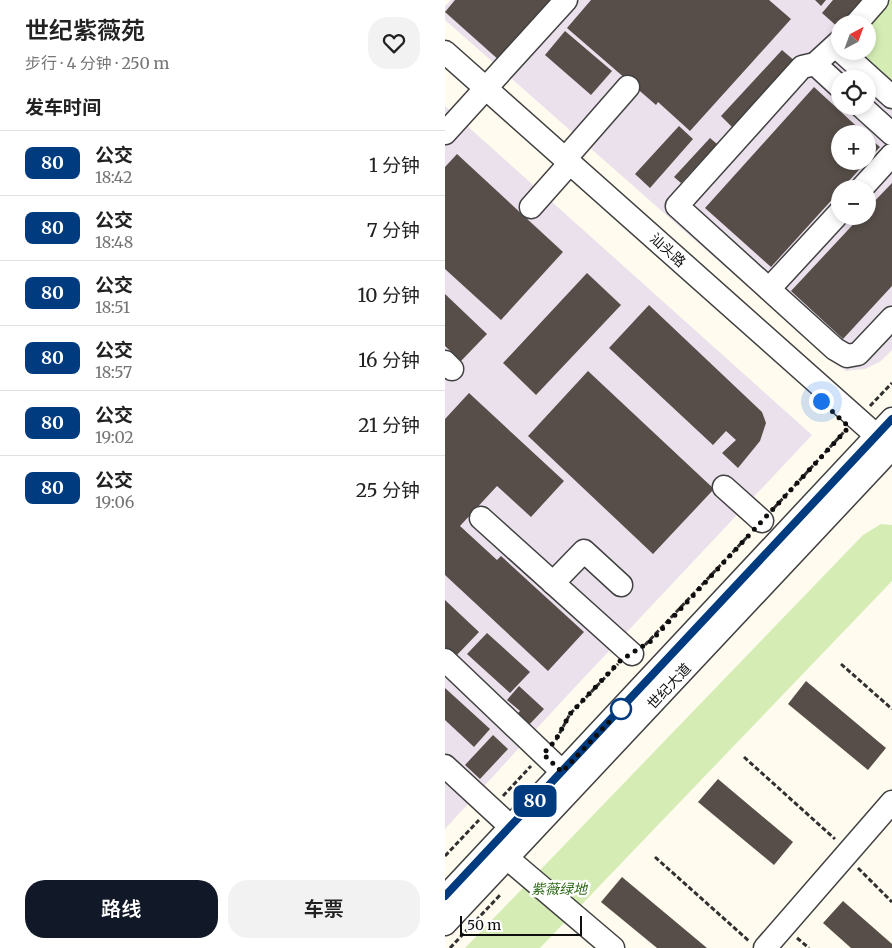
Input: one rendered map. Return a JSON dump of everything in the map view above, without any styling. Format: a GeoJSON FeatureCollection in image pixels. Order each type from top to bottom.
{"type":"FeatureCollection","features":[{"type":"Feature","properties":{"kind":"street"},"geometry":{"type":"LineString","coordinates":[[445,133],[483,94],[567,0]]}},
{"type":"Feature","properties":{"kind":"street"},"geometry":{"type":"LineString","coordinates":[[864,15],[877,0]]}},
{"type":"Feature","properties":{"kind":"street","name":"汕头路"},"geometry":{"type":"LineString","coordinates":[[445,52],[483,94],[566,165],[853,423],[885,449]]}},
{"type":"Feature","properties":{"kind":"street"},"geometry":{"type":"LineString","coordinates":[[831,53],[815,64],[802,67],[677,206],[835,349],[847,356],[858,354],[892,318]]}},
{"type":"Feature","properties":{"kind":"street"},"geometry":{"type":"LineString","coordinates":[[853,60],[892,97]]}},
{"type":"Feature","properties":{"kind":"street"},"geometry":{"type":"LineString","coordinates":[[815,64],[831,79]]}},
{"type":"Feature","properties":{"kind":"street","name":"汕头路"},"geometry":{"type":"LineString","coordinates":[[445,70],[483,94]]}},
{"type":"Feature","properties":{"kind":"street"},"geometry":{"type":"LineString","coordinates":[[531,207],[628,87]]}},
{"type":"Feature","properties":{"kind":"street"},"geometry":{"type":"LineString","coordinates":[[871,115],[892,134]]}},
{"type":"Feature","properties":{"kind":"street"},"geometry":{"type":"LineString","coordinates":[[869,180],[892,155]]}},
{"type":"Feature","properties":{"kind":"street"},"geometry":{"type":"LineString","coordinates":[[769,289],[831,222]]}},
{"type":"Feature","properties":{"kind":"street","name":"世纪大道"},"geometry":{"type":"LineString","coordinates":[[445,924],[507,858],[569,779],[885,449],[892,419]]}},
{"type":"Feature","properties":{"kind":"street"},"geometry":{"type":"LineString","coordinates":[[724,487],[762,521]]}},
{"type":"Feature","properties":{"kind":"street"},"geometry":{"type":"LineString","coordinates":[[481,518],[632,654]]}},
{"type":"Feature","properties":{"kind":"street"},"geometry":{"type":"LineString","coordinates":[[553,583],[584,551],[621,585]]}},
{"type":"Feature","properties":{"kind":"street"},"geometry":{"type":"LineString","coordinates":[[445,660],[569,779]]}},
{"type":"Feature","properties":{"kind":"street"},"geometry":{"type":"LineString","coordinates":[[445,766],[511,827]]}},
{"type":"Feature","properties":{"kind":"street","name":"世纪大道"},"geometry":{"type":"LineString","coordinates":[[447,892],[511,827],[569,779]]}},
{"type":"Feature","properties":{"kind":"street"},"geometry":{"type":"LineString","coordinates":[[757,945],[847,853],[892,802]]}},
{"type":"Feature","properties":{"kind":"street"},"geometry":{"type":"LineString","coordinates":[[507,858],[613,948]]}},
{"type":"Feature","properties":{"kind":"path"},"geometry":{"type":"LineString","coordinates":[[445,856],[555,741],[570,714],[621,660],[651,641],[853,423],[892,384]]}},
{"type":"Feature","properties":{"kind":"path"},"geometry":{"type":"LineString","coordinates":[[841,664],[892,710]]}},
{"type":"Feature","properties":{"kind":"path"},"geometry":{"type":"LineString","coordinates":[[744,757],[847,853],[892,902]]}},
{"type":"Feature","properties":{"kind":"path"},"geometry":{"type":"LineString","coordinates":[[655,857],[757,945]]}},
{"type":"Feature","properties":{"kind":"shaded area"},"geometry":{"type":"Polygon","coordinates":[[[451,0],[887,0],[873,15],[831,15],[831,60],[853,60],[868,70],[831,70],[831,115],[876,115],[876,75],[892,86],[892,350],[881,361],[865,369],[846,371],[833,362],[445,20],[445,6],[451,0]]]}},
{"type":"Feature","properties":{"kind":"shaded area"},"geometry":{"type":"Polygon","coordinates":[[[445,106],[812,435],[562,701],[445,829],[445,106]]]}},
{"type":"Feature","properties":{"kind":"green space"},"geometry":{"type":"Polygon","coordinates":[[[887,0],[892,0],[892,86],[864,60],[876,60],[874,15],[887,0]]]}},
{"type":"Feature","properties":{"kind":"green space","name":"紫薇绿地"},"geometry":{"type":"Polygon","coordinates":[[[881,524],[892,525],[892,581],[540,948],[465,948],[863,535],[881,524]]]}},
{"type":"Feature","properties":{"kind":"building"},"geometry":{"type":"Polygon","coordinates":[[[455,0],[554,0],[500,61],[445,12],[455,0]]]}},
{"type":"Feature","properties":{"kind":"building"},"geometry":{"type":"Polygon","coordinates":[[[591,0],[769,0],[791,19],[690,131],[658,102],[656,105],[567,28],[591,0]]]}},
{"type":"Feature","properties":{"kind":"building"},"geometry":{"type":"Polygon","coordinates":[[[815,0],[826,0],[821,6],[815,0]]]}},
{"type":"Feature","properties":{"kind":"building"},"geometry":{"type":"Polygon","coordinates":[[[833,0],[864,0],[851,15],[831,15],[831,21],[822,13],[833,0]]]}},
{"type":"Feature","properties":{"kind":"building"},"geometry":{"type":"Polygon","coordinates":[[[565,31],[612,71],[591,95],[545,55],[565,31]]]}},
{"type":"Feature","properties":{"kind":"building"},"geometry":{"type":"Polygon","coordinates":[[[782,50],[796,62],[734,129],[721,116],[782,50]]]}},
{"type":"Feature","properties":{"kind":"building"},"geometry":{"type":"Polygon","coordinates":[[[814,87],[831,103],[831,115],[844,115],[855,125],[831,125],[831,170],[859,170],[850,180],[831,180],[831,201],[771,267],[705,208],[814,87]]]}},
{"type":"Feature","properties":{"kind":"building"},"geometry":{"type":"Polygon","coordinates":[[[679,126],[693,139],[650,188],[635,174],[679,126]]]}},
{"type":"Feature","properties":{"kind":"building"},"geometry":{"type":"Polygon","coordinates":[[[710,138],[717,144],[681,183],[674,177],[710,138]]]}},
{"type":"Feature","properties":{"kind":"building"},"geometry":{"type":"Polygon","coordinates":[[[457,154],[563,252],[501,320],[445,269],[445,167],[457,154]]]}},
{"type":"Feature","properties":{"kind":"building"},"geometry":{"type":"Polygon","coordinates":[[[892,183],[892,286],[843,339],[791,291],[853,225],[876,225],[876,200],[892,183]]]}},
{"type":"Feature","properties":{"kind":"building"},"geometry":{"type":"Polygon","coordinates":[[[587,273],[621,305],[536,395],[503,363],[587,273]]]}},
{"type":"Feature","properties":{"kind":"building"},"geometry":{"type":"Polygon","coordinates":[[[445,294],[487,334],[461,361],[445,346],[445,294]]]}},
{"type":"Feature","properties":{"kind":"building"},"geometry":{"type":"Polygon","coordinates":[[[649,305],[762,412],[766,423],[760,441],[738,468],[722,453],[736,440],[726,431],[713,445],[609,348],[649,305]]]}},
{"type":"Feature","properties":{"kind":"building"},"geometry":{"type":"Polygon","coordinates":[[[588,371],[714,489],[653,554],[528,436],[588,371]]]}},
{"type":"Feature","properties":{"kind":"building"},"geometry":{"type":"Polygon","coordinates":[[[469,393],[564,481],[531,517],[497,486],[460,526],[497,560],[501,556],[584,632],[548,671],[445,575],[445,419],[469,393]]]}},
{"type":"Feature","properties":{"kind":"building"},"geometry":{"type":"Polygon","coordinates":[[[445,600],[479,632],[455,657],[445,648],[445,600]]]}},
{"type":"Feature","properties":{"kind":"building"},"geometry":{"type":"Polygon","coordinates":[[[487,633],[530,672],[510,693],[467,654],[487,633]]]}},
{"type":"Feature","properties":{"kind":"building"},"geometry":{"type":"Polygon","coordinates":[[[806,681],[886,748],[868,770],[788,704],[806,681]]]}},
{"type":"Feature","properties":{"kind":"building"},"geometry":{"type":"Polygon","coordinates":[[[519,686],[544,709],[527,727],[515,716],[520,711],[507,700],[519,686]]]}},
{"type":"Feature","properties":{"kind":"building"},"geometry":{"type":"Polygon","coordinates":[[[445,688],[490,729],[474,747],[445,720],[445,688]]]}},
{"type":"Feature","properties":{"kind":"building"},"geometry":{"type":"Polygon","coordinates":[[[493,735],[508,749],[480,779],[465,765],[493,735]]]}},
{"type":"Feature","properties":{"kind":"building"},"geometry":{"type":"Polygon","coordinates":[[[718,779],[793,842],[774,865],[698,802],[718,779]]]}},
{"type":"Feature","properties":{"kind":"building"},"geometry":{"type":"Polygon","coordinates":[[[622,877],[707,948],[657,948],[601,902],[622,877]]]}},
{"type":"Feature","properties":{"kind":"building"},"geometry":{"type":"Polygon","coordinates":[[[843,901],[892,944],[892,948],[851,948],[823,923],[843,901]]]}},
{"type":"Feature","properties":{"kind":"bus line","name":"80"},"geometry":{"type":"LineString","coordinates":[[445,896],[892,419]]}},
{"type":"Feature","properties":{"kind":"route"},"geometry":{"type":"LineString","coordinates":[[621,709],[562,772],[543,754],[555,741],[570,714],[621,660],[651,641],[849,427],[821,401]]}}]}
